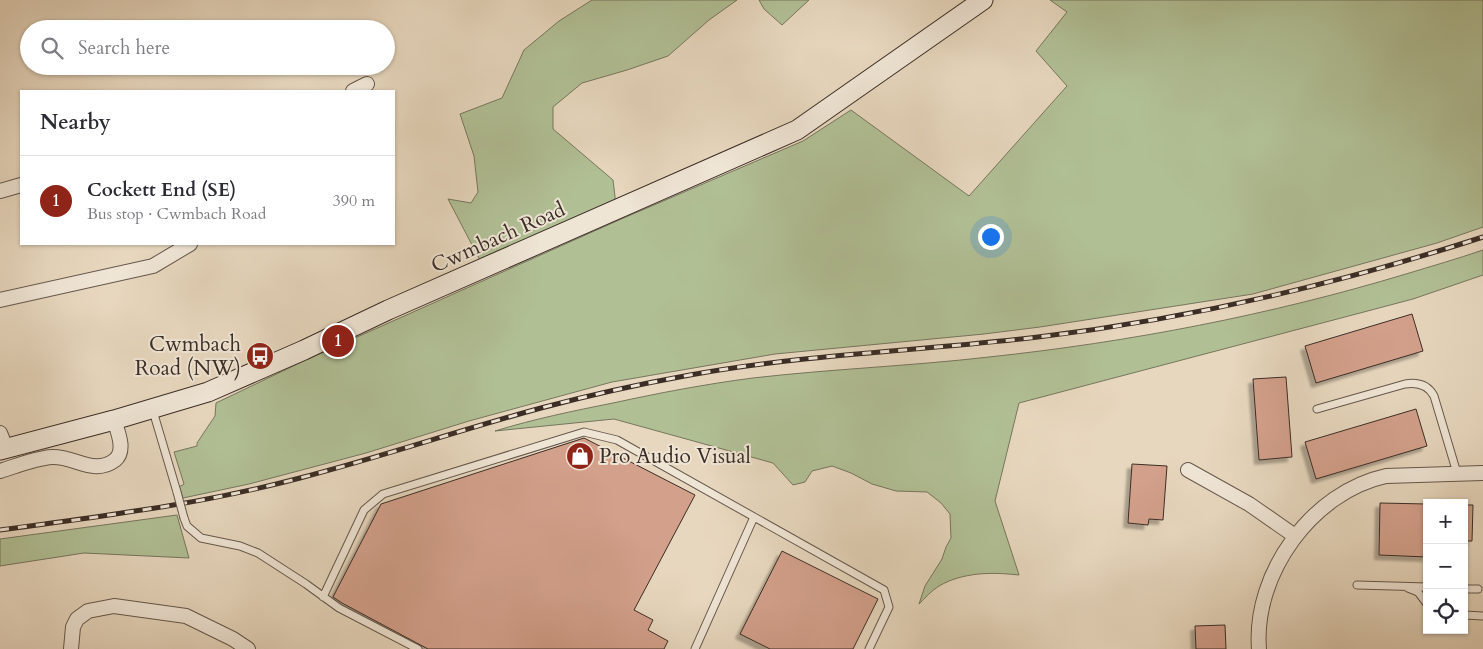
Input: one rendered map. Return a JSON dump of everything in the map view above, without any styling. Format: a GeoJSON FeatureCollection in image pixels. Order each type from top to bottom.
{"type":"FeatureCollection","features":[{"type":"Feature","properties":{"kind":"main road","name":"Cwmbach Road"},"geometry":{"type":"LineString","coordinates":[[2,443],[114,420],[208,392],[388,310],[797,130],[983,0]]}},
{"type":"Feature","properties":{"kind":"street"},"geometry":{"type":"LineString","coordinates":[[355,90],[367,84]]}},
{"type":"Feature","properties":{"kind":"street"},"geometry":{"type":"LineString","coordinates":[[0,191],[20,184]]}},
{"type":"Feature","properties":{"kind":"street"},"geometry":{"type":"LineString","coordinates":[[0,300],[153,266],[188,245]]}},
{"type":"Feature","properties":{"kind":"street"},"geometry":{"type":"LineString","coordinates":[[0,471],[26,462],[53,457],[96,467],[109,464],[118,457],[122,450],[114,420]]}},
{"type":"Feature","properties":{"kind":"street"},"geometry":{"type":"LineString","coordinates":[[1188,470],[1250,504],[1295,536]]}},
{"type":"Feature","properties":{"kind":"street"},"geometry":{"type":"LineString","coordinates":[[1259,649],[1261,615],[1265,596],[1275,569],[1295,536],[1321,510],[1354,488],[1373,479],[1386,476],[1483,473]]}},
{"type":"Feature","properties":{"kind":"street"},"geometry":{"type":"LineString","coordinates":[[71,649],[73,627],[77,619],[88,611],[114,606],[186,616],[233,638],[248,649]]}},
{"type":"Feature","properties":{"kind":"lane"},"geometry":{"type":"LineString","coordinates":[[1317,409],[1405,384],[1422,385],[1428,388],[1434,396],[1457,473]]}},
{"type":"Feature","properties":{"kind":"lane"},"geometry":{"type":"LineString","coordinates":[[153,408],[184,518],[187,526],[192,531],[201,538],[240,546],[258,553],[339,608],[418,649]]}},
{"type":"Feature","properties":{"kind":"lane"},"geometry":{"type":"LineString","coordinates":[[323,597],[364,510],[383,494],[584,432],[617,440],[884,590],[889,607],[869,649]]}},
{"type":"Feature","properties":{"kind":"lane"},"geometry":{"type":"LineString","coordinates":[[695,649],[754,517]]}},
{"type":"Feature","properties":{"kind":"lane"},"geometry":{"type":"LineString","coordinates":[[1357,585],[1423,588]]}},
{"type":"Feature","properties":{"kind":"lane"},"geometry":{"type":"LineString","coordinates":[[1404,587],[1418,592],[1423,599]]}},
{"type":"Feature","properties":{"kind":"lane"},"geometry":{"type":"LineString","coordinates":[[1468,589],[1478,589]]}},
{"type":"Feature","properties":{"kind":"lane"},"geometry":{"type":"LineString","coordinates":[[1468,615],[1483,616]]}},
{"type":"Feature","properties":{"kind":"green space"},"geometry":{"type":"Polygon","coordinates":[[[592,0],[737,0],[709,20],[668,56],[582,83],[553,107],[553,129],[613,180],[616,205],[482,264],[448,199],[471,203],[478,192],[474,156],[460,114],[502,98],[524,50],[559,21],[592,0]]]}},
{"type":"Feature","properties":{"kind":"green space"},"geometry":{"type":"Polygon","coordinates":[[[759,0],[809,0],[782,25],[764,9],[759,0]]]}},
{"type":"Feature","properties":{"kind":"green space"},"geometry":{"type":"Polygon","coordinates":[[[1050,0],[1483,0],[1483,227],[1437,243],[1253,294],[1040,327],[775,354],[612,382],[469,421],[366,453],[249,484],[183,498],[179,487],[184,484],[174,452],[197,446],[197,443],[215,416],[216,403],[308,359],[619,220],[803,141],[851,110],[969,196],[1067,86],[1036,51],[1067,12],[1050,0]]]}},
{"type":"Feature","properties":{"kind":"green space"},"geometry":{"type":"Polygon","coordinates":[[[1483,250],[1483,275],[1413,299],[1019,403],[995,501],[1019,575],[988,573],[958,578],[939,586],[919,604],[925,586],[942,559],[951,538],[950,514],[941,503],[927,492],[896,491],[872,484],[832,466],[812,471],[805,482],[793,485],[773,463],[614,419],[495,431],[583,409],[735,380],[989,357],[1147,335],[1251,314],[1355,289],[1483,250]]]}},
{"type":"Feature","properties":{"kind":"green space"},"geometry":{"type":"Polygon","coordinates":[[[177,515],[189,558],[84,553],[0,566],[0,539],[177,515]]]}},
{"type":"Feature","properties":{"kind":"building"},"geometry":{"type":"Polygon","coordinates":[[[1412,314],[1423,351],[1316,383],[1305,346],[1412,314]]]}},
{"type":"Feature","properties":{"kind":"building"},"geometry":{"type":"Polygon","coordinates":[[[1286,377],[1292,457],[1259,460],[1253,379],[1286,377]]]}},
{"type":"Feature","properties":{"kind":"building"},"geometry":{"type":"Polygon","coordinates":[[[1416,409],[1427,446],[1316,479],[1305,442],[1416,409]]]}},
{"type":"Feature","properties":{"kind":"building"},"geometry":{"type":"Polygon","coordinates":[[[584,438],[695,495],[634,610],[653,620],[648,630],[668,641],[664,649],[428,649],[333,597],[381,504],[584,438]]]}},
{"type":"Feature","properties":{"kind":"building"},"geometry":{"type":"Polygon","coordinates":[[[1132,464],[1167,466],[1163,520],[1149,519],[1148,525],[1128,523],[1132,464]]]}},
{"type":"Feature","properties":{"kind":"building"},"geometry":{"type":"Polygon","coordinates":[[[1380,503],[1423,504],[1423,557],[1379,555],[1380,503]]]}},
{"type":"Feature","properties":{"kind":"building"},"geometry":{"type":"Polygon","coordinates":[[[1468,505],[1473,505],[1472,541],[1468,541],[1468,505]]]}},
{"type":"Feature","properties":{"kind":"building"},"geometry":{"type":"Polygon","coordinates":[[[782,551],[878,599],[853,649],[770,649],[740,634],[782,551]]]}},
{"type":"Feature","properties":{"kind":"building"},"geometry":{"type":"Polygon","coordinates":[[[1225,625],[1226,649],[1196,649],[1195,626],[1225,625]]]}},
{"type":"Feature","properties":{"kind":"railway"},"geometry":{"type":"LineString","coordinates":[[0,530],[96,517],[257,489],[330,470],[541,408],[653,382],[777,362],[994,342],[1151,320],[1207,310],[1318,285],[1483,237]]}},
{"type":"Feature","properties":{"kind":"place","name":"Cockett End (SE)"},"geometry":{"type":"Point","coordinates":[338,341]}},
{"type":"Feature","properties":{"kind":"place","name":"Cwmbach Road (NW)"},"geometry":{"type":"Point","coordinates":[260,356]}},
{"type":"Feature","properties":{"kind":"place","name":"Pro Audio Visual"},"geometry":{"type":"Point","coordinates":[580,456]}}]}
